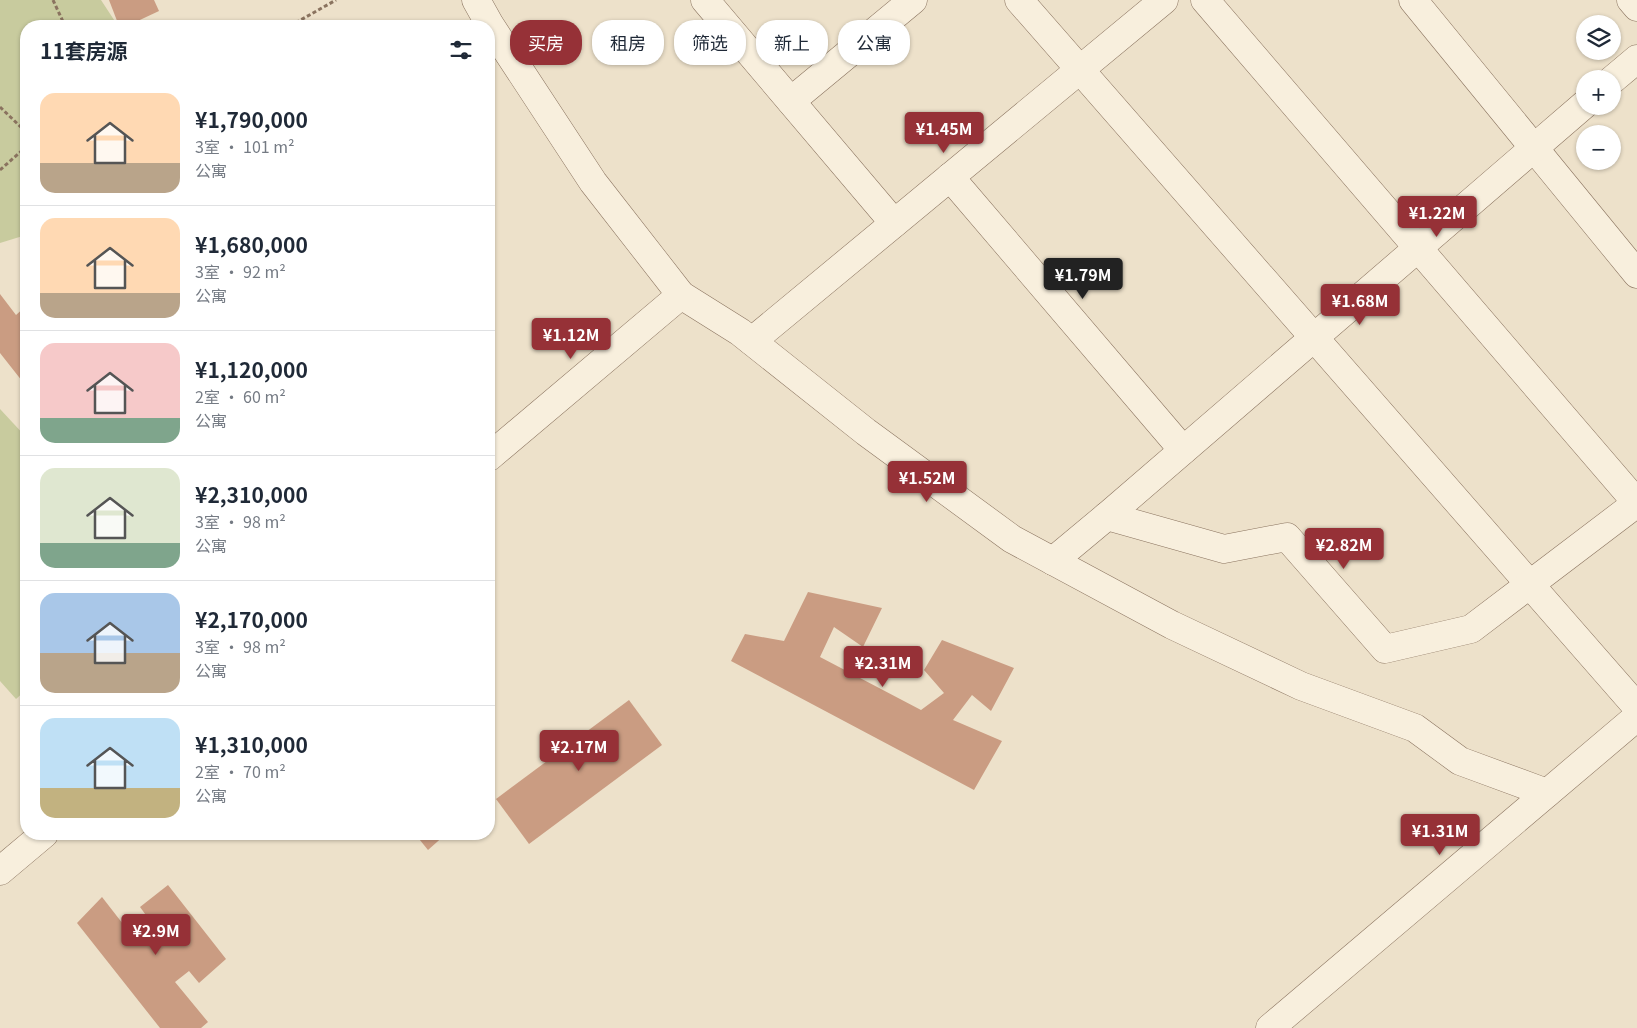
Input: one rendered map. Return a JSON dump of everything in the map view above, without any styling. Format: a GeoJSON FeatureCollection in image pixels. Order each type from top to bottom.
{"type":"FeatureCollection","features":[{"type":"Feature","properties":{"kind":"street"},"geometry":{"type":"LineString","coordinates":[[476,0],[487,20]]}},
{"type":"Feature","properties":{"kind":"street"},"geometry":{"type":"LineString","coordinates":[[705,0],[894,223]]}},
{"type":"Feature","properties":{"kind":"street"},"geometry":{"type":"LineString","coordinates":[[791,101],[913,0]]}},
{"type":"Feature","properties":{"kind":"street"},"geometry":{"type":"LineString","coordinates":[[1019,0],[1637,707]]}},
{"type":"Feature","properties":{"kind":"street"},"geometry":{"type":"LineString","coordinates":[[752,341],[1164,0]]}},
{"type":"Feature","properties":{"kind":"street"},"geometry":{"type":"LineString","coordinates":[[1107,516],[1224,549],[1286,537],[1385,649],[1471,629],[1637,503],[1205,0]]}},
{"type":"Feature","properties":{"kind":"street"},"geometry":{"type":"LineString","coordinates":[[1413,0],[1637,274]]}},
{"type":"Feature","properties":{"kind":"street"},"geometry":{"type":"LineString","coordinates":[[1631,0],[1637,7]]}},
{"type":"Feature","properties":{"kind":"street"},"geometry":{"type":"LineString","coordinates":[[495,33],[593,182],[680,295],[752,341],[866,432],[1004,533],[1198,638],[1301,686],[1414,728],[1460,761],[1547,793]]}},
{"type":"Feature","properties":{"kind":"street"},"geometry":{"type":"LineString","coordinates":[[1621,72],[1637,59]]}},
{"type":"Feature","properties":{"kind":"street"},"geometry":{"type":"LineString","coordinates":[[1054,561],[1576,112]]}},
{"type":"Feature","properties":{"kind":"street"},"geometry":{"type":"LineString","coordinates":[[950,177],[1183,450]]}},
{"type":"Feature","properties":{"kind":"street"},"geometry":{"type":"LineString","coordinates":[[495,452],[680,295]]}},
{"type":"Feature","properties":{"kind":"street"},"geometry":{"type":"LineString","coordinates":[[1270,1028],[1637,717]]}},
{"type":"Feature","properties":{"kind":"street"},"geometry":{"type":"LineString","coordinates":[[0,871],[37,840]]}},
{"type":"Feature","properties":{"kind":"path"},"geometry":{"type":"LineString","coordinates":[[53,0],[63,20]]}},
{"type":"Feature","properties":{"kind":"path"},"geometry":{"type":"LineString","coordinates":[[301,20],[336,0]]}},
{"type":"Feature","properties":{"kind":"path"},"geometry":{"type":"LineString","coordinates":[[0,107],[20,126]]}},
{"type":"Feature","properties":{"kind":"path"},"geometry":{"type":"LineString","coordinates":[[0,170],[20,152]]}},
{"type":"Feature","properties":{"kind":"green space"},"geometry":{"type":"Polygon","coordinates":[[[0,0],[101,0],[114,20],[20,20],[20,237],[0,243],[0,0]]]}},
{"type":"Feature","properties":{"kind":"green space"},"geometry":{"type":"Polygon","coordinates":[[[0,409],[20,431],[20,695],[16,699],[0,681],[0,409]]]}},
{"type":"Feature","properties":{"kind":"building"},"geometry":{"type":"Polygon","coordinates":[[[109,0],[154,0],[159,11],[140,20],[117,20],[109,0]]]}},
{"type":"Feature","properties":{"kind":"building"},"geometry":{"type":"Polygon","coordinates":[[[0,294],[16,315],[20,311],[20,378],[0,353],[0,294]]]}},
{"type":"Feature","properties":{"kind":"building"},"geometry":{"type":"Polygon","coordinates":[[[808,592],[882,608],[863,647],[834,627],[820,657],[921,710],[944,693],[924,670],[942,640],[1014,668],[991,711],[972,695],[953,720],[1002,741],[974,790],[731,661],[745,634],[784,641],[808,592]]]}},
{"type":"Feature","properties":{"kind":"building"},"geometry":{"type":"Polygon","coordinates":[[[629,700],[662,745],[529,844],[496,799],[629,700]]]}},
{"type":"Feature","properties":{"kind":"building"},"geometry":{"type":"Polygon","coordinates":[[[420,840],[439,840],[428,850],[420,840]]]}},
{"type":"Feature","properties":{"kind":"building"},"geometry":{"type":"Polygon","coordinates":[[[168,885],[226,959],[199,983],[189,971],[175,982],[208,1022],[201,1028],[160,1028],[77,923],[102,897],[130,933],[148,918],[140,907],[168,885]]]}}]}
